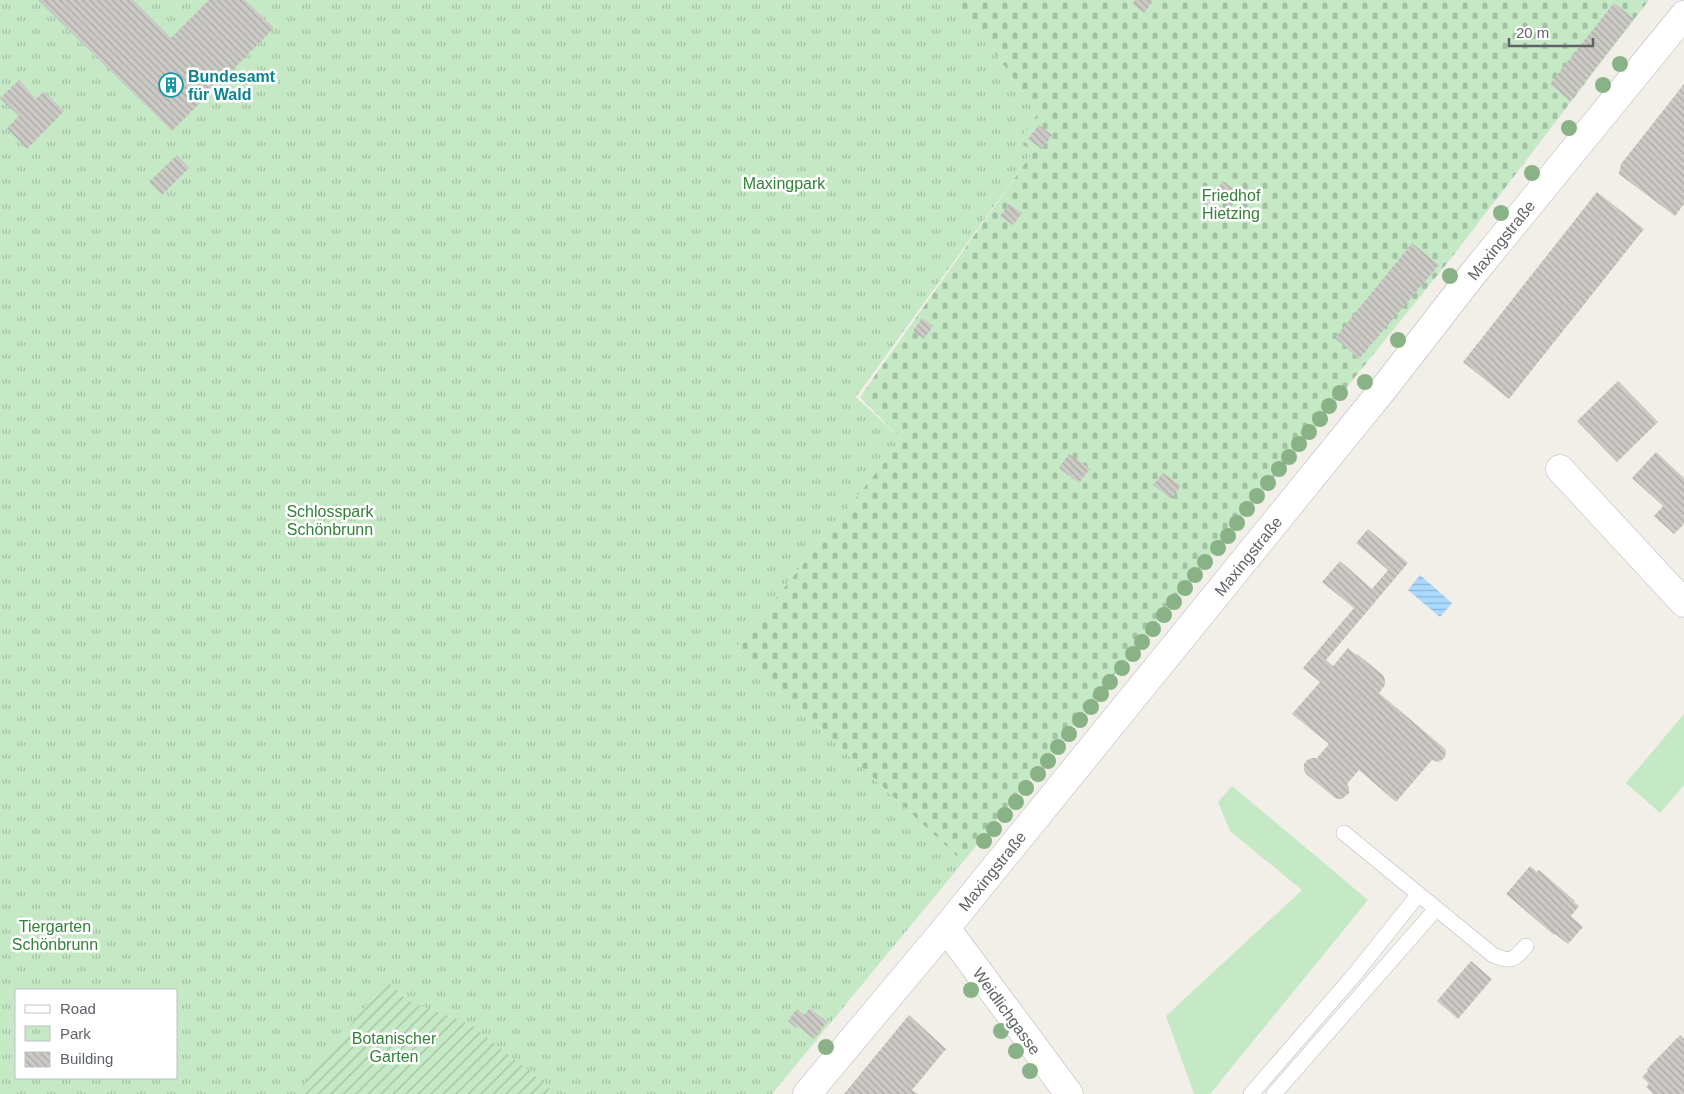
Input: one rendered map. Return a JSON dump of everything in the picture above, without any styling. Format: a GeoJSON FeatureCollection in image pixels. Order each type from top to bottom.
{"type":"FeatureCollection","features":[{"type":"Feature","properties":{"kind":"street","name":"Maxingstraße"},"geometry":{"type":"LineString","coordinates":[[807,1094],[946,928],[1684,15]]}},
{"type":"Feature","properties":{"kind":"street"},"geometry":{"type":"LineString","coordinates":[[1560,469],[1682,595]]}},
{"type":"Feature","properties":{"kind":"street","name":"Weidlichgasse"},"geometry":{"type":"LineString","coordinates":[[946,928],[1069,1094]]}},
{"type":"Feature","properties":{"kind":"lane"},"geometry":{"type":"LineString","coordinates":[[1344,833],[1493,955],[1507,960],[1515,958],[1526,946]]}},
{"type":"Feature","properties":{"kind":"lane"},"geometry":{"type":"LineString","coordinates":[[1250,1094],[1355,974],[1418,895]]}},
{"type":"Feature","properties":{"kind":"lane"},"geometry":{"type":"LineString","coordinates":[[1274,1094],[1436,909]]}},
{"type":"Feature","properties":{"kind":"green space","name":"Schlosspark Schönbrunn"},"geometry":{"type":"Polygon","coordinates":[[[0,0],[954,0],[1039,112],[1018,141],[1033,152],[856,397],[902,440],[735,649],[963,862],[772,1094],[0,1094],[0,0]]]}},
{"type":"Feature","properties":{"kind":"green space","name":"Friedhof Hietzing"},"geometry":{"type":"Polygon","coordinates":[[[954,0],[1649,0],[1452,257],[963,862],[735,649],[902,440],[860,397],[1033,152],[1017,141],[1039,112],[954,0]]]}},
{"type":"Feature","properties":{"kind":"green space"},"geometry":{"type":"Polygon","coordinates":[[[1684,714],[1684,785],[1660,813],[1626,783],[1684,714]]]}},
{"type":"Feature","properties":{"kind":"green space"},"geometry":{"type":"Polygon","coordinates":[[[1232,786],[1368,900],[1210,1094],[1194,1094],[1166,1016],[1302,890],[1230,831],[1218,802],[1232,786]]]}},
{"type":"Feature","properties":{"kind":"green space","name":"Botanischer Garten"},"geometry":{"type":"Polygon","coordinates":[[[386,980],[408,1001],[470,1024],[549,1087],[551,1094],[296,1094],[386,980]]]}},
{"type":"Feature","properties":{"kind":"water"},"geometry":{"type":"Polygon","coordinates":[[[1420,575],[1452,603],[1440,617],[1408,590],[1420,575]]]}},
{"type":"Feature","properties":{"kind":"building","name":"Bundesamt für Wald"},"geometry":{"type":"Polygon","coordinates":[[[38,0],[133,0],[171,38],[209,0],[245,0],[274,28],[172,131],[38,0]]]}},
{"type":"Feature","properties":{"kind":"building"},"geometry":{"type":"Polygon","coordinates":[[[1135,0],[1153,1],[1144,13],[1132,4],[1135,0]]]}},
{"type":"Feature","properties":{"kind":"building"},"geometry":{"type":"Polygon","coordinates":[[[1614,3],[1634,19],[1570,101],[1550,84],[1614,3]]]}},
{"type":"Feature","properties":{"kind":"building"},"geometry":{"type":"Polygon","coordinates":[[[19,80],[36,99],[44,91],[64,111],[27,149],[7,128],[19,116],[0,98],[19,80]]]}},
{"type":"Feature","properties":{"kind":"building"},"geometry":{"type":"Polygon","coordinates":[[[1684,84],[1684,204],[1675,216],[1619,174],[1621,164],[1684,84]]]}},
{"type":"Feature","properties":{"kind":"building"},"geometry":{"type":"Polygon","coordinates":[[[1039,125],[1052,135],[1042,149],[1028,139],[1039,125]]]}},
{"type":"Feature","properties":{"kind":"building"},"geometry":{"type":"Polygon","coordinates":[[[177,155],[189,168],[162,195],[149,182],[177,155]]]}},
{"type":"Feature","properties":{"kind":"building"},"geometry":{"type":"Polygon","coordinates":[[[1223,181],[1240,194],[1231,207],[1213,193],[1223,181]]]}},
{"type":"Feature","properties":{"kind":"building"},"geometry":{"type":"Polygon","coordinates":[[[1597,192],[1644,229],[1509,399],[1463,362],[1597,192]]]}},
{"type":"Feature","properties":{"kind":"building"},"geometry":{"type":"Polygon","coordinates":[[[1009,204],[1022,213],[1013,225],[1000,216],[1009,204]]]}},
{"type":"Feature","properties":{"kind":"building"},"geometry":{"type":"Polygon","coordinates":[[[1412,243],[1439,265],[1359,359],[1335,338],[1412,243]]]}},
{"type":"Feature","properties":{"kind":"building"},"geometry":{"type":"Polygon","coordinates":[[[922,318],[933,326],[924,339],[913,331],[922,318]]]}},
{"type":"Feature","properties":{"kind":"building"},"geometry":{"type":"Polygon","coordinates":[[[1618,381],[1658,422],[1617,462],[1577,421],[1618,381]]]}},
{"type":"Feature","properties":{"kind":"building"},"geometry":{"type":"Polygon","coordinates":[[[1656,452],[1684,478],[1684,524],[1674,534],[1654,516],[1663,506],[1632,478],[1656,452]]]}},
{"type":"Feature","properties":{"kind":"building"},"geometry":{"type":"Polygon","coordinates":[[[1069,454],[1090,469],[1079,483],[1059,468],[1069,454]]]}},
{"type":"Feature","properties":{"kind":"building"},"geometry":{"type":"Polygon","coordinates":[[[1163,473],[1181,486],[1171,499],[1153,485],[1163,473]]]}},
{"type":"Feature","properties":{"kind":"building"},"geometry":{"type":"Polygon","coordinates":[[[1368,529],[1408,563],[1326,660],[1333,666],[1348,648],[1357,654],[1383,675],[1385,685],[1379,693],[1446,751],[1445,757],[1442,760],[1438,762],[1432,760],[1396,802],[1359,770],[1347,784],[1349,793],[1342,799],[1335,798],[1306,774],[1304,764],[1307,760],[1317,758],[1329,744],[1292,714],[1320,682],[1303,668],[1354,608],[1322,582],[1340,561],[1372,589],[1388,570],[1356,543],[1368,529]]]}},
{"type":"Feature","properties":{"kind":"building"},"geometry":{"type":"Polygon","coordinates":[[[1530,866],[1537,872],[1539,870],[1579,906],[1571,916],[1583,927],[1568,944],[1554,935],[1506,894],[1530,866]]]}},
{"type":"Feature","properties":{"kind":"building"},"geometry":{"type":"Polygon","coordinates":[[[1471,961],[1492,979],[1458,1019],[1437,1001],[1471,961]]]}},
{"type":"Feature","properties":{"kind":"building"},"geometry":{"type":"Polygon","coordinates":[[[810,1008],[827,1022],[814,1039],[798,1026],[796,1028],[788,1021],[797,1009],[804,1015],[810,1008]]]}},
{"type":"Feature","properties":{"kind":"building"},"geometry":{"type":"Polygon","coordinates":[[[909,1015],[946,1049],[912,1090],[918,1094],[844,1094],[909,1015]]]}},
{"type":"Feature","properties":{"kind":"building"},"geometry":{"type":"Polygon","coordinates":[[[1680,1035],[1684,1039],[1684,1094],[1653,1094],[1646,1087],[1649,1084],[1642,1077],[1648,1071],[1647,1069],[1680,1035]]]}},
{"type":"Feature","properties":{"kind":"place","name":"Bundesamt für Wald"},"geometry":{"type":"Point","coordinates":[171,85]}},
{"type":"Feature","properties":{"kind":"park label","name":"Maxingpark"},"geometry":{"type":"Point","coordinates":[784,183]}},
{"type":"Feature","properties":{"kind":"park label","name":"Tiergarten Schönbrunn"},"geometry":{"type":"Point","coordinates":[55,935]}}]}
